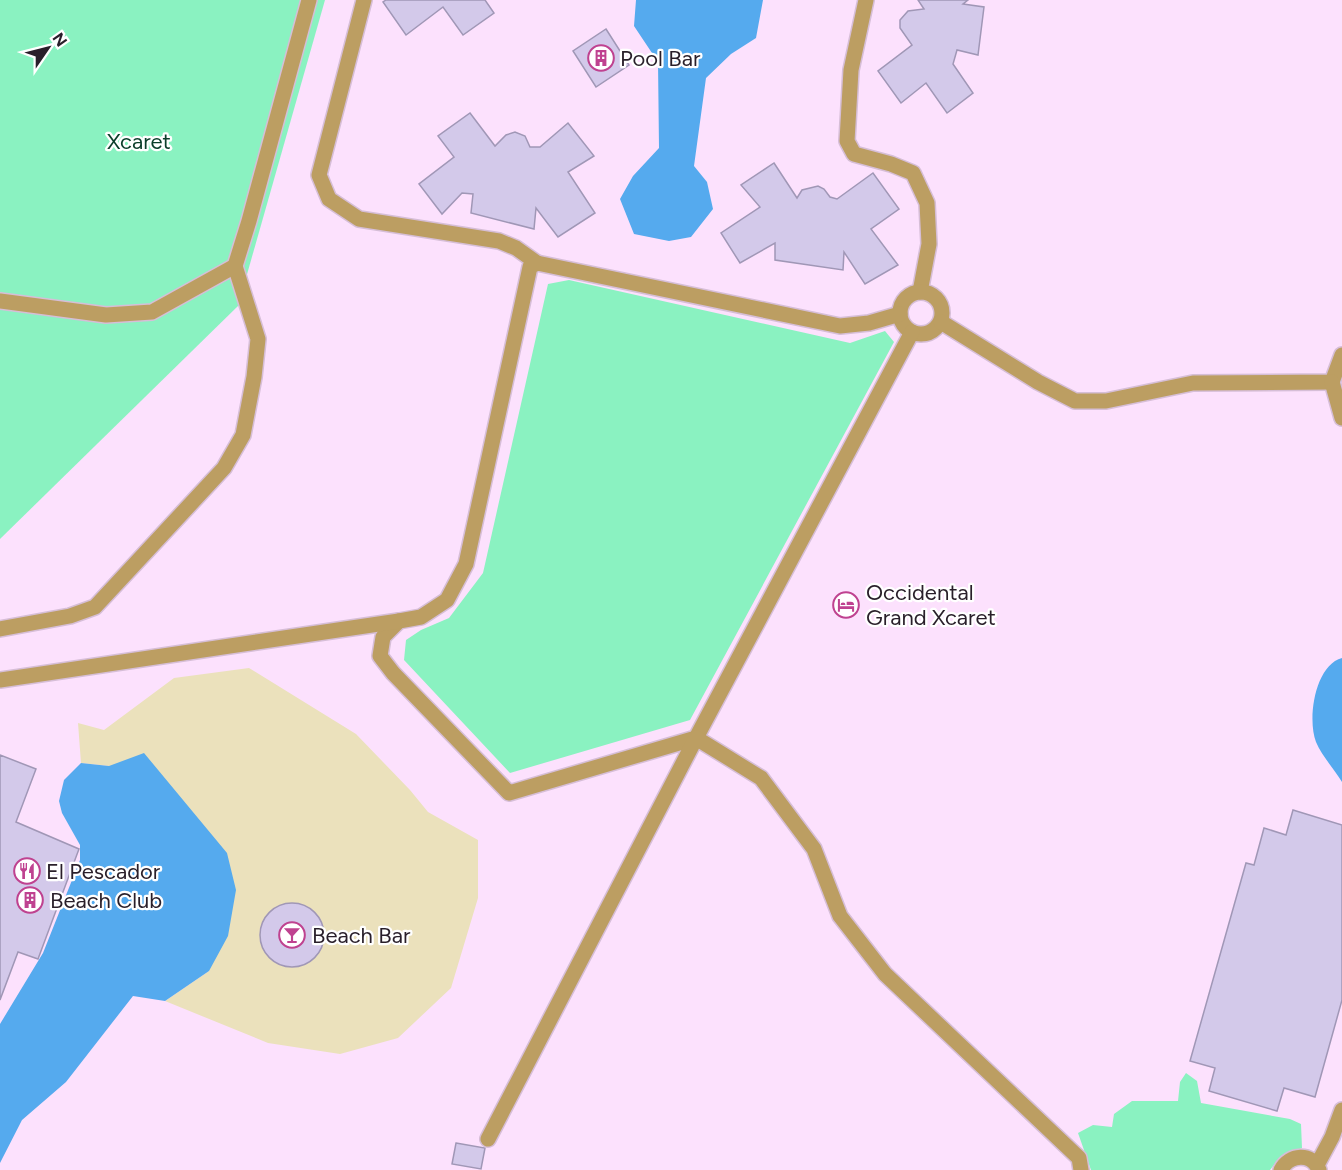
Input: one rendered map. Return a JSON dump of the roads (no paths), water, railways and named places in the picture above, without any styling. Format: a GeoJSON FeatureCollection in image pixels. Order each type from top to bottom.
{"type":"FeatureCollection","features":[{"type":"Feature","properties":{"kind":"lane"},"geometry":{"type":"LineString","coordinates":[[0,629],[70,616],[95,607],[224,468],[243,435],[254,377],[258,339],[235,266],[309,0]]}},
{"type":"Feature","properties":{"kind":"lane"},"geometry":{"type":"LineString","coordinates":[[364,0],[319,175],[329,199],[359,219],[499,241],[516,248],[537,263],[840,326],[869,323],[900,314]]}},
{"type":"Feature","properties":{"kind":"lane"},"geometry":{"type":"LineString","coordinates":[[866,0],[851,70],[848,141],[854,154],[891,164],[913,173],[927,203],[929,244],[920,292]]}},
{"type":"Feature","properties":{"kind":"lane"},"geometry":{"type":"LineString","coordinates":[[0,680],[399,621],[421,617],[447,600],[466,564],[530,267],[537,263]]}},
{"type":"Feature","properties":{"kind":"lane"},"geometry":{"type":"LineString","coordinates":[[0,301],[106,315],[153,312],[235,266]]}},
{"type":"Feature","properties":{"kind":"lane"},"geometry":{"type":"LineString","coordinates":[[920,292],[936,297],[943,313],[941,322],[929,333],[912,332],[906,328],[900,314],[905,300],[911,294],[920,292]]}},
{"type":"Feature","properties":{"kind":"lane"},"geometry":{"type":"LineString","coordinates":[[941,322],[1038,382],[1075,401],[1106,401],[1194,383],[1332,382]]}},
{"type":"Feature","properties":{"kind":"lane"},"geometry":{"type":"LineString","coordinates":[[488,1139],[696,738],[912,332]]}},
{"type":"Feature","properties":{"kind":"lane"},"geometry":{"type":"LineString","coordinates":[[1342,355],[1332,382],[1342,418]]}},
{"type":"Feature","properties":{"kind":"lane"},"geometry":{"type":"LineString","coordinates":[[399,621],[383,637],[380,656],[393,673],[509,793],[696,738],[761,778],[814,849],[840,915],[885,974],[1079,1158],[1081,1170]]}},
{"type":"Feature","properties":{"kind":"lane"},"geometry":{"type":"LineString","coordinates":[[1281,1170],[1288,1161],[1295,1157],[1311,1160],[1318,1168],[1342,1110]]}},
{"type":"Feature","properties":{"kind":"water"},"geometry":{"type":"Polygon","coordinates":[[[636,0],[763,0],[756,38],[731,54],[706,78],[694,166],[707,182],[713,209],[691,237],[669,241],[634,234],[620,199],[633,176],[659,148],[658,62],[634,26],[636,0]]]}},
{"type":"Feature","properties":{"kind":"water"},"geometry":{"type":"Polygon","coordinates":[[[1342,658],[1342,782],[1316,742],[1312,720],[1316,694],[1325,671],[1342,658]]]}},
{"type":"Feature","properties":{"kind":"water"},"geometry":{"type":"Polygon","coordinates":[[[144,753],[227,853],[236,890],[228,936],[209,971],[165,1001],[133,996],[66,1082],[22,1120],[0,1163],[0,1024],[43,953],[80,860],[80,845],[62,813],[59,801],[64,780],[81,763],[109,766],[144,753]]]}},
{"type":"Feature","properties":{"kind":"place","name":"Pool Bar"},"geometry":{"type":"Point","coordinates":[601,58]}},
{"type":"Feature","properties":{"kind":"place","name":"Occidental Grand Xcaret"},"geometry":{"type":"Point","coordinates":[846,605]}},
{"type":"Feature","properties":{"kind":"place","name":"El Pescador"},"geometry":{"type":"Point","coordinates":[27,871]}},
{"type":"Feature","properties":{"kind":"place","name":"Beach Club"},"geometry":{"type":"Point","coordinates":[30,900]}},
{"type":"Feature","properties":{"kind":"place","name":"Beach Bar"},"geometry":{"type":"Point","coordinates":[292,935]}},
{"type":"Feature","properties":{"kind":"park label","name":"Xcaret"},"geometry":{"type":"Point","coordinates":[139,141]}}]}
